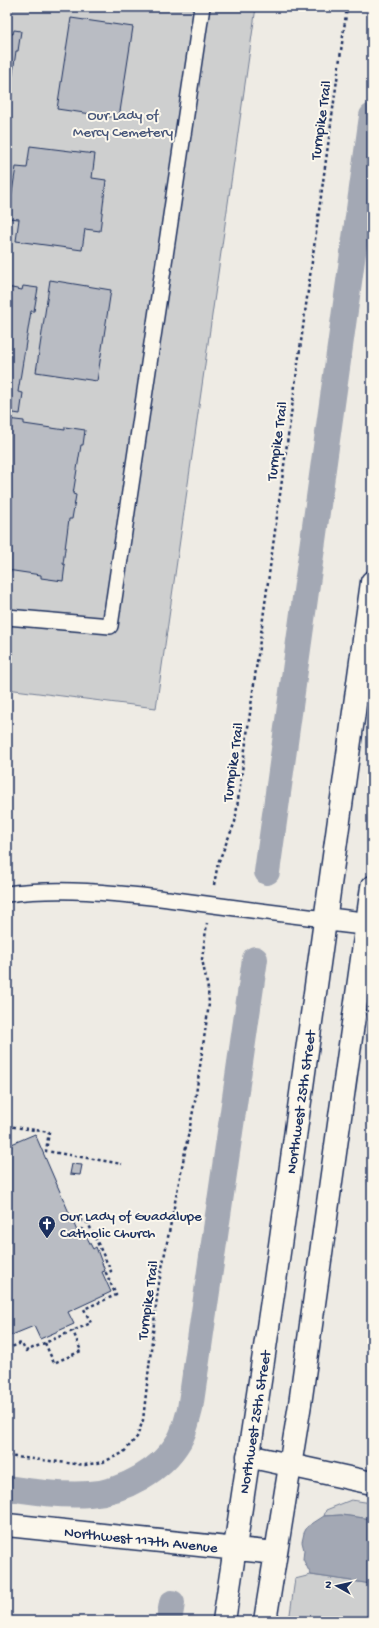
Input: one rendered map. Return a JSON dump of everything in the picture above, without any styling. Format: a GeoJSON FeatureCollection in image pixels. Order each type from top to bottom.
{"type":"FeatureCollection","features":[{"type":"Feature","properties":{"kind":"main road","name":"Northwest 25th Street"},"geometry":{"type":"LineString","coordinates":[[224,1621],[277,1267],[372,582]]}},
{"type":"Feature","properties":{"kind":"main road"},"geometry":{"type":"LineString","coordinates":[[265,1621],[301,1398],[370,924],[372,888]]}},
{"type":"Feature","properties":{"kind":"main road"},"geometry":{"type":"LineString","coordinates":[[325,919],[370,924]]}},
{"type":"Feature","properties":{"kind":"main road"},"geometry":{"type":"LineString","coordinates":[[248,1456],[291,1464],[372,1483]]}},
{"type":"Feature","properties":{"kind":"main road","name":"Northwest 117th Avenue"},"geometry":{"type":"LineString","coordinates":[[7,1525],[276,1553]]}},
{"type":"Feature","properties":{"kind":"lane"},"geometry":{"type":"LineString","coordinates":[[7,618],[110,626],[202,7]]}},
{"type":"Feature","properties":{"kind":"lane"},"geometry":{"type":"LineString","coordinates":[[7,894],[33,891],[80,891],[139,896],[325,919]]}},
{"type":"Feature","properties":{"kind":"path","name":"Turnpike Trail"},"geometry":{"type":"LineString","coordinates":[[216,874],[218,863],[235,822],[347,7]]}},
{"type":"Feature","properties":{"kind":"path","name":"Turnpike Trail"},"geometry":{"type":"LineString","coordinates":[[7,1456],[85,1464],[97,1463],[123,1453],[137,1437],[144,1413],[158,1288],[195,1101],[209,1004],[208,989],[202,960],[205,934]]}},
{"type":"Feature","properties":{"kind":"path"},"geometry":{"type":"LineString","coordinates":[[7,1126],[49,1132],[46,1151],[122,1164]]}},
{"type":"Feature","properties":{"kind":"path"},"geometry":{"type":"LineString","coordinates":[[7,1349],[21,1343],[26,1351],[91,1323],[84,1309],[116,1295],[106,1273],[111,1271],[88,1223],[71,1216]]}},
{"type":"Feature","properties":{"kind":"path"},"geometry":{"type":"LineString","coordinates":[[45,1343],[54,1363],[81,1351],[73,1331]]}},
{"type":"Feature","properties":{"kind":"green space","name":"Our Lady of Mercy Cemetery"},"geometry":{"type":"Polygon","coordinates":[[[7,7],[256,7],[156,708],[7,689],[7,7]]]}},
{"type":"Feature","properties":{"kind":"green space"},"geometry":{"type":"Polygon","coordinates":[[[351,1500],[372,1503],[372,1519],[341,1515],[324,1516],[326,1510],[351,1500]]]}},
{"type":"Feature","properties":{"kind":"green space"},"geometry":{"type":"Polygon","coordinates":[[[311,1575],[372,1584],[372,1621],[289,1621],[295,1579],[311,1575]]]}},
{"type":"Feature","properties":{"kind":"shaded area"},"geometry":{"type":"Polygon","coordinates":[[[341,1515],[372,1519],[372,1584],[311,1575],[303,1559],[304,1550],[302,1542],[307,1527],[324,1516],[341,1515]]]}},
{"type":"Feature","properties":{"kind":"building"},"geometry":{"type":"Polygon","coordinates":[[[71,18],[133,27],[119,118],[57,109],[71,18]]]}},
{"type":"Feature","properties":{"kind":"building"},"geometry":{"type":"Polygon","coordinates":[[[14,30],[21,31],[18,51],[16,51],[7,117],[7,33],[13,34],[14,30]]]}},
{"type":"Feature","properties":{"kind":"building"},"geometry":{"type":"Polygon","coordinates":[[[30,146],[95,154],[92,178],[106,180],[100,231],[85,229],[82,250],[16,241],[19,219],[8,218],[16,167],[27,168],[30,146]]]}},
{"type":"Feature","properties":{"kind":"building"},"geometry":{"type":"Polygon","coordinates":[[[50,280],[111,290],[97,381],[36,372],[50,280]]]}},
{"type":"Feature","properties":{"kind":"building"},"geometry":{"type":"Polygon","coordinates":[[[23,286],[38,288],[34,311],[31,311],[18,392],[23,393],[20,414],[7,412],[7,287],[22,290],[23,286]]]}},
{"type":"Feature","properties":{"kind":"building"},"geometry":{"type":"Polygon","coordinates":[[[7,419],[24,421],[24,424],[65,430],[65,427],[85,430],[73,494],[76,495],[72,519],[69,519],[63,564],[65,565],[63,581],[41,578],[41,575],[7,570],[7,419]]]}},
{"type":"Feature","properties":{"kind":"building","name":"Our Lady of Guadalupe Catholic Church"},"geometry":{"type":"Polygon","coordinates":[[[35,1134],[77,1231],[82,1228],[93,1249],[96,1247],[105,1271],[102,1272],[111,1292],[68,1312],[74,1324],[40,1339],[34,1326],[7,1337],[7,1146],[35,1134]]]}},
{"type":"Feature","properties":{"kind":"building"},"geometry":{"type":"Polygon","coordinates":[[[72,1164],[82,1165],[80,1175],[70,1174],[72,1164]]]}},
{"type":"Feature","properties":{"kind":"waterway"},"geometry":{"type":"LineString","coordinates":[[267,872],[372,116]]}},
{"type":"Feature","properties":{"kind":"waterway"},"geometry":{"type":"LineString","coordinates":[[7,1488],[59,1494],[90,1494],[115,1489],[140,1478],[152,1470],[172,1452],[181,1437],[190,1409],[255,959]]}},
{"type":"Feature","properties":{"kind":"waterway"},"geometry":{"type":"LineString","coordinates":[[169,1621],[172,1603]]}},
{"type":"Feature","properties":{"kind":"place","name":"Our Lady of Guadalupe Catholic Church"},"geometry":{"type":"Point","coordinates":[47,1239]}}]}
